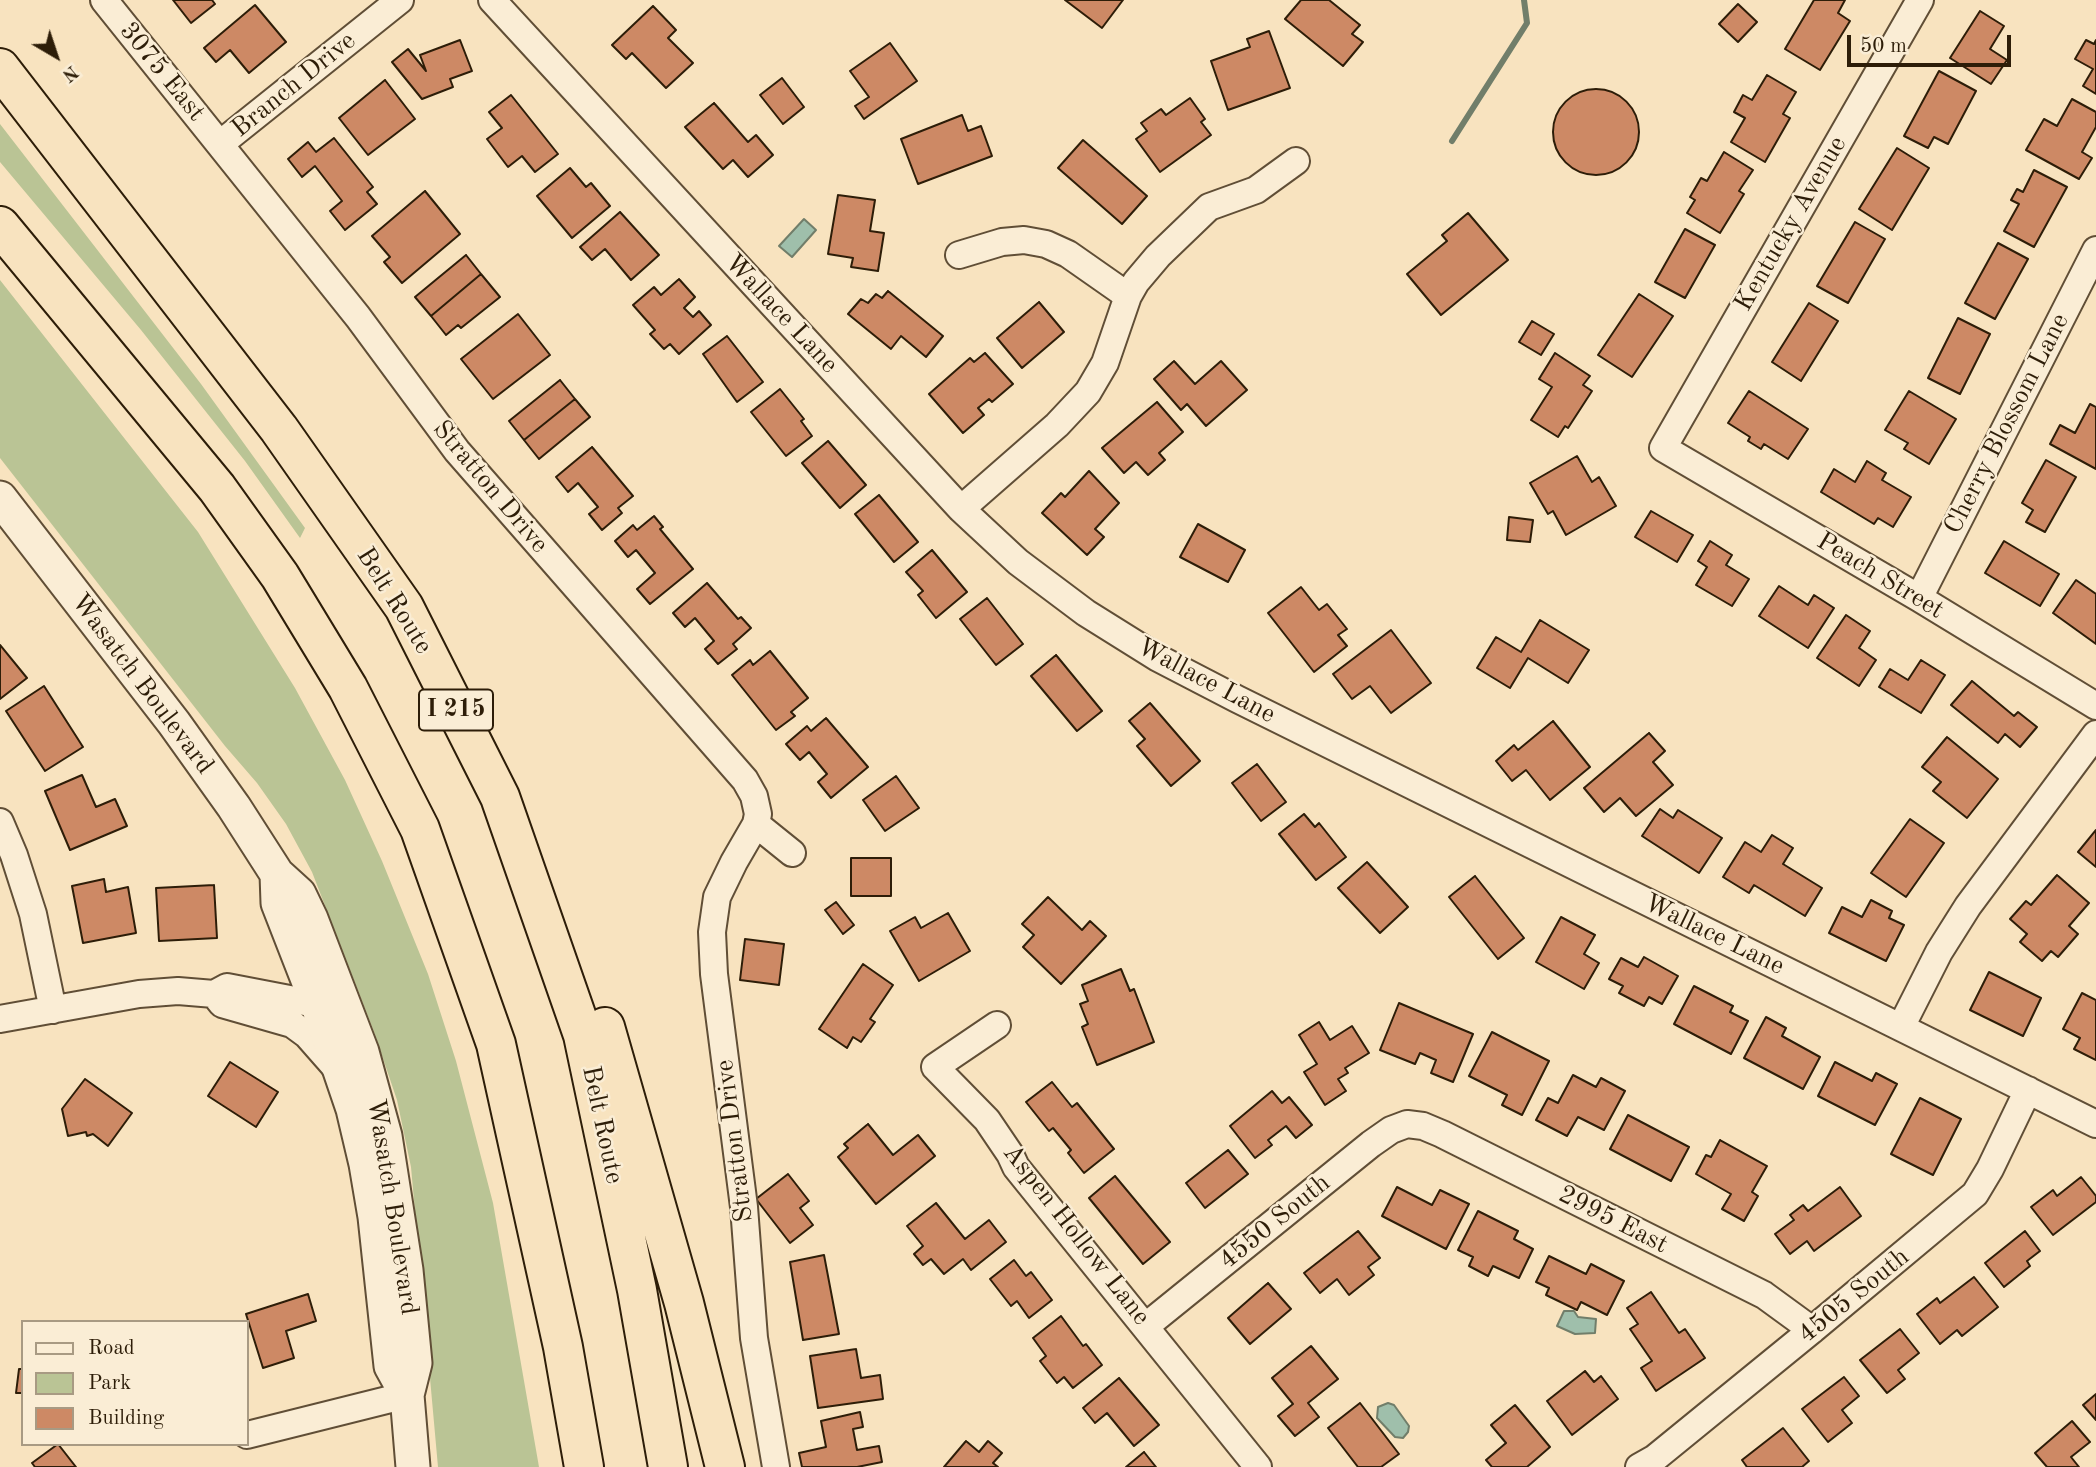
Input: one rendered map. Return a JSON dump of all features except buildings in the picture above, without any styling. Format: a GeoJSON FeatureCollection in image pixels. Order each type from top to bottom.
{"type":"FeatureCollection","features":[{"type":"Feature","properties":{"kind":"highway","name":"Belt Route"},"geometry":{"type":"LineString","coordinates":[[0,68],[279,429],[404,607],[500,797],[583,1035],[636,1290],[668,1467]]}},
{"type":"Feature","properties":{"kind":"highway"},"geometry":{"type":"LineString","coordinates":[[0,226],[217,488],[280,576],[348,688],[420,829],[496,1044],[563,1347],[584,1467]]}},
{"type":"Feature","properties":{"kind":"highway"},"geometry":{"type":"LineString","coordinates":[[500,797],[605,1029],[684,1303],[725,1467]]}},
{"type":"Feature","properties":{"kind":"street","name":"3075 East"},"geometry":{"type":"LineString","coordinates":[[104,0],[220,144]]}},
{"type":"Feature","properties":{"kind":"street","name":"Branch Drive"},"geometry":{"type":"LineString","coordinates":[[220,144],[400,0]]}},
{"type":"Feature","properties":{"kind":"street","name":"Wallace Lane"},"geometry":{"type":"LineString","coordinates":[[492,0],[961,509],[1051,589],[1158,658],[1237,699],[2096,1124]]}},
{"type":"Feature","properties":{"kind":"street","name":"Kentucky Avenue"},"geometry":{"type":"LineString","coordinates":[[1663,448],[1920,0]]}},
{"type":"Feature","properties":{"kind":"street","name":"Stratton Drive"},"geometry":{"type":"LineString","coordinates":[[220,144],[358,317],[457,451],[745,780],[758,804],[756,824],[717,897],[712,932],[714,974],[744,1208],[754,1338],[776,1467]]}},
{"type":"Feature","properties":{"kind":"street"},"geometry":{"type":"LineString","coordinates":[[961,509],[1057,425],[1088,392],[1105,363],[1128,296],[1146,269],[1201,212],[1216,203],[1256,190],[1296,161]]}},
{"type":"Feature","properties":{"kind":"street"},"geometry":{"type":"LineString","coordinates":[[959,255],[1002,242],[1035,241],[1058,248],[1128,296]]}},
{"type":"Feature","properties":{"kind":"street","name":"Cherry Blossom Lane"},"geometry":{"type":"LineString","coordinates":[[1919,598],[2096,250]]}},
{"type":"Feature","properties":{"kind":"street","name":"Peach Street"},"geometry":{"type":"LineString","coordinates":[[1663,448],[1919,598],[2096,706]]}},
{"type":"Feature","properties":{"kind":"street","name":"Wasatch Boulevard"},"geometry":{"type":"LineString","coordinates":[[0,498],[174,723],[234,807],[276,874],[278,903],[372,1084],[386,1136],[407,1282],[415,1363],[407,1395],[413,1467]]}},
{"type":"Feature","properties":{"kind":"street"},"geometry":{"type":"LineString","coordinates":[[1901,1027],[1938,952],[1968,906],[2096,734]]}},
{"type":"Feature","properties":{"kind":"street"},"geometry":{"type":"LineString","coordinates":[[0,822],[33,914],[53,1010]]}},
{"type":"Feature","properties":{"kind":"street"},"geometry":{"type":"LineString","coordinates":[[756,824],[792,853]]}},
{"type":"Feature","properties":{"kind":"street"},"geometry":{"type":"LineString","coordinates":[[0,1019],[159,992],[214,994],[227,987],[332,1007]]}},
{"type":"Feature","properties":{"kind":"street"},"geometry":{"type":"LineString","coordinates":[[214,994],[222,1004],[292,1024],[307,1035],[341,1074]]}},
{"type":"Feature","properties":{"kind":"street","name":"Wasatch Boulevard"},"geometry":{"type":"LineString","coordinates":[[332,1007],[341,1074],[366,1164],[382,1272],[391,1366],[407,1395]]}},
{"type":"Feature","properties":{"kind":"street","name":"Aspen Hollow Lane"},"geometry":{"type":"LineString","coordinates":[[997,1025],[935,1067],[987,1120],[1016,1167],[1258,1467]]}},
{"type":"Feature","properties":{"kind":"street","name":"4505 South"},"geometry":{"type":"LineString","coordinates":[[1639,1467],[1655,1458],[1975,1194],[2028,1090]]}},
{"type":"Feature","properties":{"kind":"street","name":"4550 South"},"geometry":{"type":"LineString","coordinates":[[1146,1326],[1371,1144],[1391,1130],[1407,1124]]}},
{"type":"Feature","properties":{"kind":"street","name":"2995 East"},"geometry":{"type":"LineString","coordinates":[[1407,1124],[1423,1126],[1441,1134],[1764,1295],[1812,1330]]}},
{"type":"Feature","properties":{"kind":"street"},"geometry":{"type":"LineString","coordinates":[[248,1435],[407,1395]]}},
{"type":"Feature","properties":{"kind":"green space"},"geometry":{"type":"Polygon","coordinates":[[[0,124],[201,384],[305,528],[300,538],[245,461],[141,330],[0,162],[0,124]]]}},
{"type":"Feature","properties":{"kind":"green space"},"geometry":{"type":"Polygon","coordinates":[[[0,280],[198,532],[295,688],[345,780],[382,861],[428,974],[456,1061],[493,1203],[539,1467],[438,1467],[411,1167],[397,1100],[374,1032],[312,872],[286,824],[257,783],[225,746],[0,458],[0,280]]]}},
{"type":"Feature","properties":{"kind":"shaded area"},"geometry":{"type":"Polygon","coordinates":[[[804,219],[816,230],[792,257],[779,246],[804,219]]]}},
{"type":"Feature","properties":{"kind":"shaded area"},"geometry":{"type":"Polygon","coordinates":[[[1564,1311],[1574,1311],[1578,1317],[1596,1319],[1595,1333],[1575,1334],[1557,1326],[1564,1311]]]}},
{"type":"Feature","properties":{"kind":"shaded area"},"geometry":{"type":"Polygon","coordinates":[[[1388,1403],[1394,1405],[1409,1426],[1403,1438],[1395,1437],[1377,1418],[1378,1407],[1388,1403]]]}},
{"type":"Feature","properties":{"kind":"waterway"},"geometry":{"type":"LineString","coordinates":[[1452,141],[1527,23],[1524,0]]}}]}
